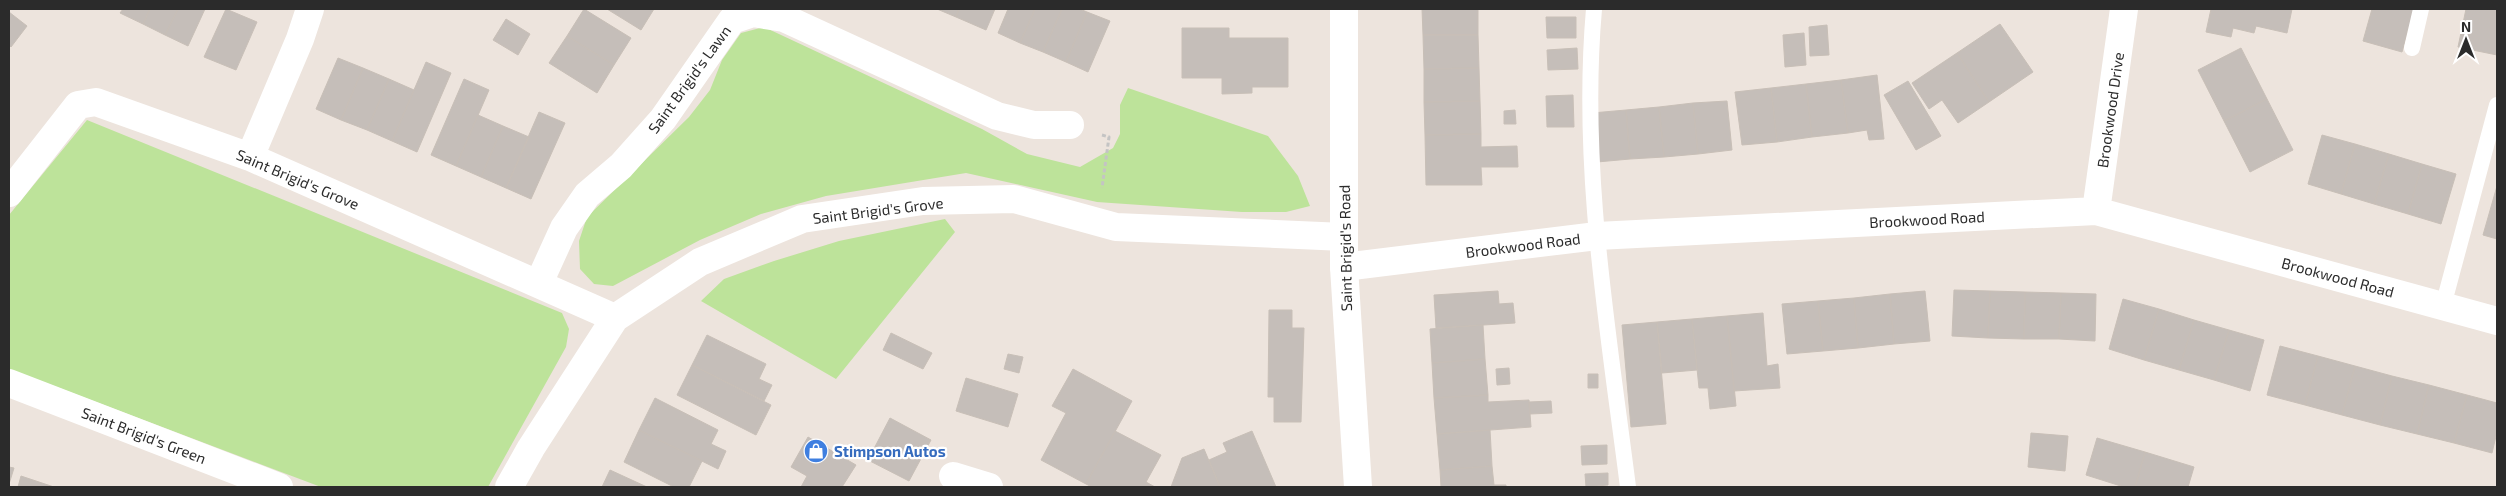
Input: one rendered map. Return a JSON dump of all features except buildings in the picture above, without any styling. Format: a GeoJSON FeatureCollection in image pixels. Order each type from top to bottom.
{"type":"FeatureCollection","features":[{"type":"Feature","properties":{"kind":"street"},"geometry":{"type":"LineString","coordinates":[[250,157],[300,39],[310,9]]}},
{"type":"Feature","properties":{"kind":"street","name":"Saint Brigid's Road"},"geometry":{"type":"LineString","coordinates":[[1344,9],[1344,267],[1358,487]]}},
{"type":"Feature","properties":{"kind":"street","name":"Brookwood Drive"},"geometry":{"type":"LineString","coordinates":[[2096,210],[2124,9]]}},
{"type":"Feature","properties":{"kind":"street","name":"Saint Brigid's Lawn"},"geometry":{"type":"LineString","coordinates":[[539,283],[564,228],[587,196],[621,166],[663,119],[732,20],[753,13],[784,18],[997,116],[1034,125],[1070,125]]}},
{"type":"Feature","properties":{"kind":"street","name":"Saint Brigid's Grove"},"geometry":{"type":"LineString","coordinates":[[9,193],[78,105],[96,102],[250,157],[615,318]]}},
{"type":"Feature","properties":{"kind":"street","name":"Saint Brigid's Grove"},"geometry":{"type":"LineString","coordinates":[[509,487],[531,448],[615,318],[700,262],[802,219],[923,201],[1014,199],[1116,227],[1344,237]]}},
{"type":"Feature","properties":{"kind":"street","name":"Brookwood Road"},"geometry":{"type":"LineString","coordinates":[[1344,267],[1597,236],[2096,210],[2497,322]]}},
{"type":"Feature","properties":{"kind":"street","name":"Saint Brigid's Green"},"geometry":{"type":"LineString","coordinates":[[9,382],[279,487]]}},
{"type":"Feature","properties":{"kind":"street"},"geometry":{"type":"LineString","coordinates":[[953,476],[989,487]]}},
{"type":"Feature","properties":{"kind":"lane"},"geometry":{"type":"LineString","coordinates":[[1594,9],[1589,66],[1597,236],[1628,487]]}},
{"type":"Feature","properties":{"kind":"lane"},"geometry":{"type":"LineString","coordinates":[[2412,48],[2421,9]]}},
{"type":"Feature","properties":{"kind":"lane"},"geometry":{"type":"LineString","coordinates":[[2443,306],[2497,105]]}},
{"type":"Feature","properties":{"kind":"path"},"geometry":{"type":"LineString","coordinates":[[1070,125],[1108,137],[1097,221]]}},
{"type":"Feature","properties":{"kind":"green space"},"geometry":{"type":"Polygon","coordinates":[[[764,27],[982,129],[1027,154],[1080,167],[1113,148],[1120,134],[1120,105],[1128,88],[1268,136],[1298,176],[1310,206],[1286,212],[1242,212],[1097,202],[966,173],[826,196],[761,214],[700,240],[613,286],[594,284],[580,269],[579,241],[587,217],[689,117],[710,90],[722,60],[741,33],[764,27]]]}},
{"type":"Feature","properties":{"kind":"green space"},"geometry":{"type":"Polygon","coordinates":[[[87,120],[562,313],[569,329],[566,347],[488,487],[321,487],[9,369],[9,215],[87,120]]]}},
{"type":"Feature","properties":{"kind":"green space"},"geometry":{"type":"Polygon","coordinates":[[[945,219],[955,232],[836,379],[701,301],[724,279],[774,261],[839,241],[945,219]]]}},
{"type":"Feature","properties":{"kind":"place","name":"Stimpson Autos"},"geometry":{"type":"Point","coordinates":[816,451]}}]}
